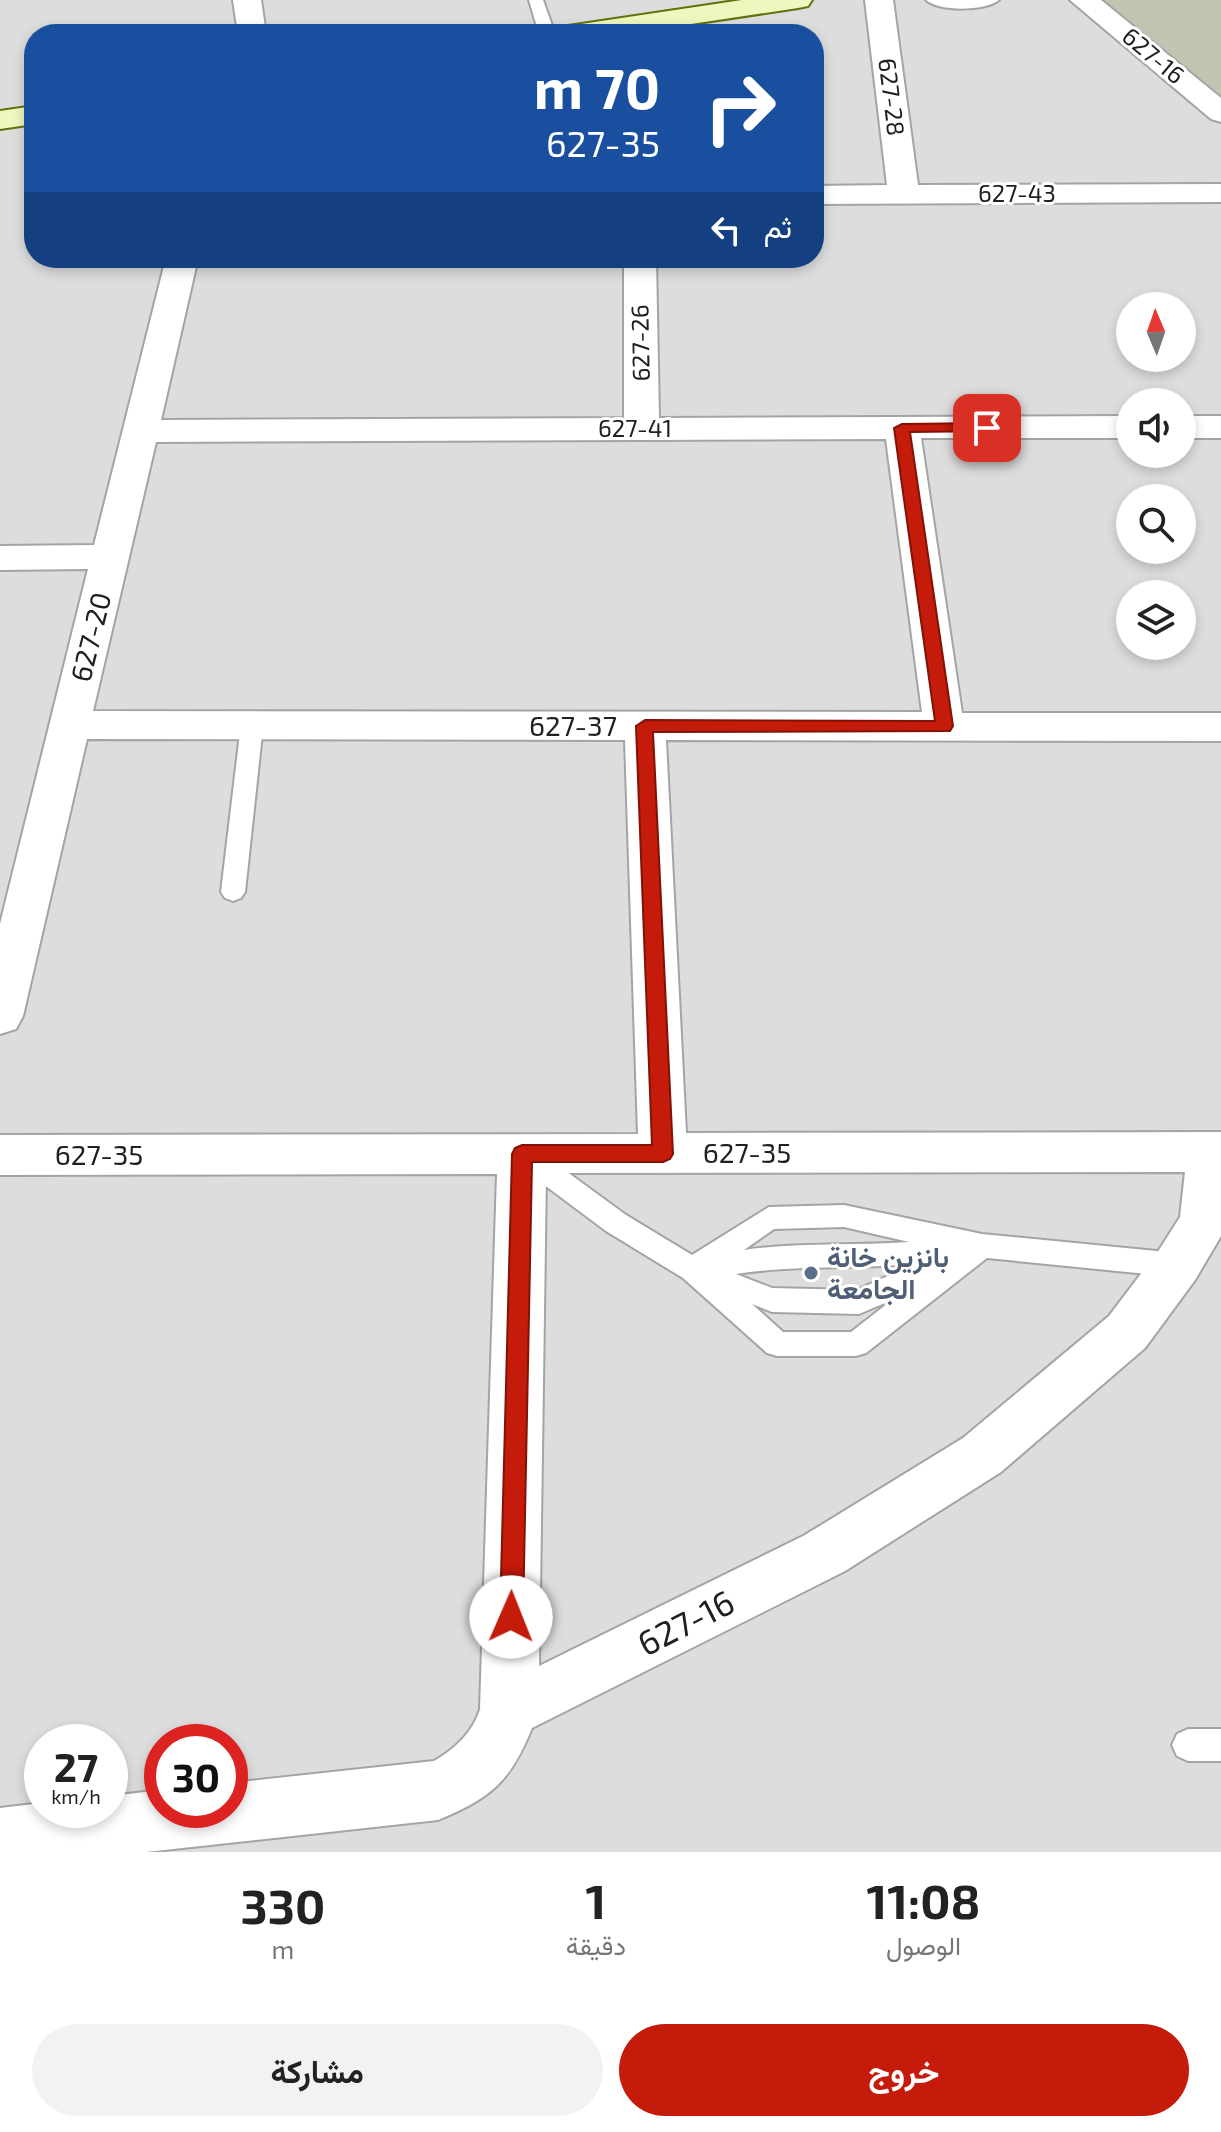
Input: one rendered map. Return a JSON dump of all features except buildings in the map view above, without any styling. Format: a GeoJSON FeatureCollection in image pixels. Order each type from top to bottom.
{"type":"FeatureCollection","features":[{"type":"Feature","properties":{"kind":"street"},"geometry":{"type":"LineString","coordinates":[[247,0],[251,24]]}},
{"type":"Feature","properties":{"kind":"street"},"geometry":{"type":"LineString","coordinates":[[636,24],[798,0]]}},
{"type":"Feature","properties":{"kind":"street","name":"627-28"},"geometry":{"type":"LineString","coordinates":[[879,0],[904,194]]}},
{"type":"Feature","properties":{"kind":"street","name":"627-16"},"geometry":{"type":"LineString","coordinates":[[1084,0],[1221,113]]}},
{"type":"Feature","properties":{"kind":"street"},"geometry":{"type":"LineString","coordinates":[[0,120],[24,116]]}},
{"type":"Feature","properties":{"kind":"street","name":"627-43"},"geometry":{"type":"LineString","coordinates":[[824,195],[1221,193]]}},
{"type":"Feature","properties":{"kind":"street","name":"627-20"},"geometry":{"type":"LineString","coordinates":[[0,1016],[180,268]]}},
{"type":"Feature","properties":{"kind":"street","name":"627-26"},"geometry":{"type":"LineString","coordinates":[[640,268],[642,429]]}},
{"type":"Feature","properties":{"kind":"street","name":"627-41"},"geometry":{"type":"LineString","coordinates":[[140,431],[1116,427]]}},
{"type":"Feature","properties":{"kind":"street"},"geometry":{"type":"LineString","coordinates":[[1196,427],[1221,427]]}},
{"type":"Feature","properties":{"kind":"street"},"geometry":{"type":"LineString","coordinates":[[902,428],[944,726]]}},
{"type":"Feature","properties":{"kind":"street"},"geometry":{"type":"LineString","coordinates":[[0,558],[110,557]]}},
{"type":"Feature","properties":{"kind":"street","name":"627-37"},"geometry":{"type":"LineString","coordinates":[[70,725],[1221,727]]}},
{"type":"Feature","properties":{"kind":"street"},"geometry":{"type":"LineString","coordinates":[[645,726],[663,1154]]}},
{"type":"Feature","properties":{"kind":"street","name":"627-16"},"geometry":{"type":"LineString","coordinates":[[509,1709],[825,1553],[982,1455],[1127,1332],[1177,1265],[1204,1221],[1214,1152]]}},
{"type":"Feature","properties":{"kind":"street","name":"627-35"},"geometry":{"type":"LineString","coordinates":[[0,1155],[1214,1152]]}},
{"type":"Feature","properties":{"kind":"street"},"geometry":{"type":"LineString","coordinates":[[0,1838],[438,1790],[474,1771],[494,1749],[509,1709],[522,1154]]}},
{"type":"Feature","properties":{"kind":"lane"},"geometry":{"type":"LineString","coordinates":[[536,0],[544,24]]}},
{"type":"Feature","properties":{"kind":"lane"},"geometry":{"type":"LineString","coordinates":[[933,0],[951,5],[992,0]]}},
{"type":"Feature","properties":{"kind":"lane"},"geometry":{"type":"LineString","coordinates":[[233,892],[252,725]]}},
{"type":"Feature","properties":{"kind":"lane"},"geometry":{"type":"LineString","coordinates":[[522,1154],[616,1223],[693,1270],[777,1344],[856,1344],[982,1246]]}},
{"type":"Feature","properties":{"kind":"lane"},"geometry":{"type":"LineString","coordinates":[[693,1270],[769,1218],[844,1216],[982,1246],[1177,1265]]}},
{"type":"Feature","properties":{"kind":"lane"},"geometry":{"type":"LineString","coordinates":[[693,1270],[772,1300],[859,1302],[982,1246]]}},
{"type":"Feature","properties":{"kind":"lane"},"geometry":{"type":"LineString","coordinates":[[693,1270],[773,1257],[852,1258],[982,1246]]}},
{"type":"Feature","properties":{"kind":"lane"},"geometry":{"type":"LineString","coordinates":[[1188,1745],[1221,1745]]}},
{"type":"Feature","properties":{"kind":"shaded area"},"geometry":{"type":"Polygon","coordinates":[[[0,0],[1077,0],[1221,115],[1221,1852],[0,1852],[0,0]]]}},
{"type":"Feature","properties":{"kind":"shaded area"},"geometry":{"type":"Polygon","coordinates":[[[1084,0],[1221,0],[1221,113],[1084,0]]]}},
{"type":"Feature","properties":{"kind":"place","name":"بانزين خانة الجامعة"},"geometry":{"type":"Point","coordinates":[811,1273]}},
{"type":"Feature","properties":{"kind":"route"},"geometry":{"type":"LineString","coordinates":[[511,1617],[522,1154],[663,1154],[645,726],[944,726],[902,428],[987,428]]}}]}
